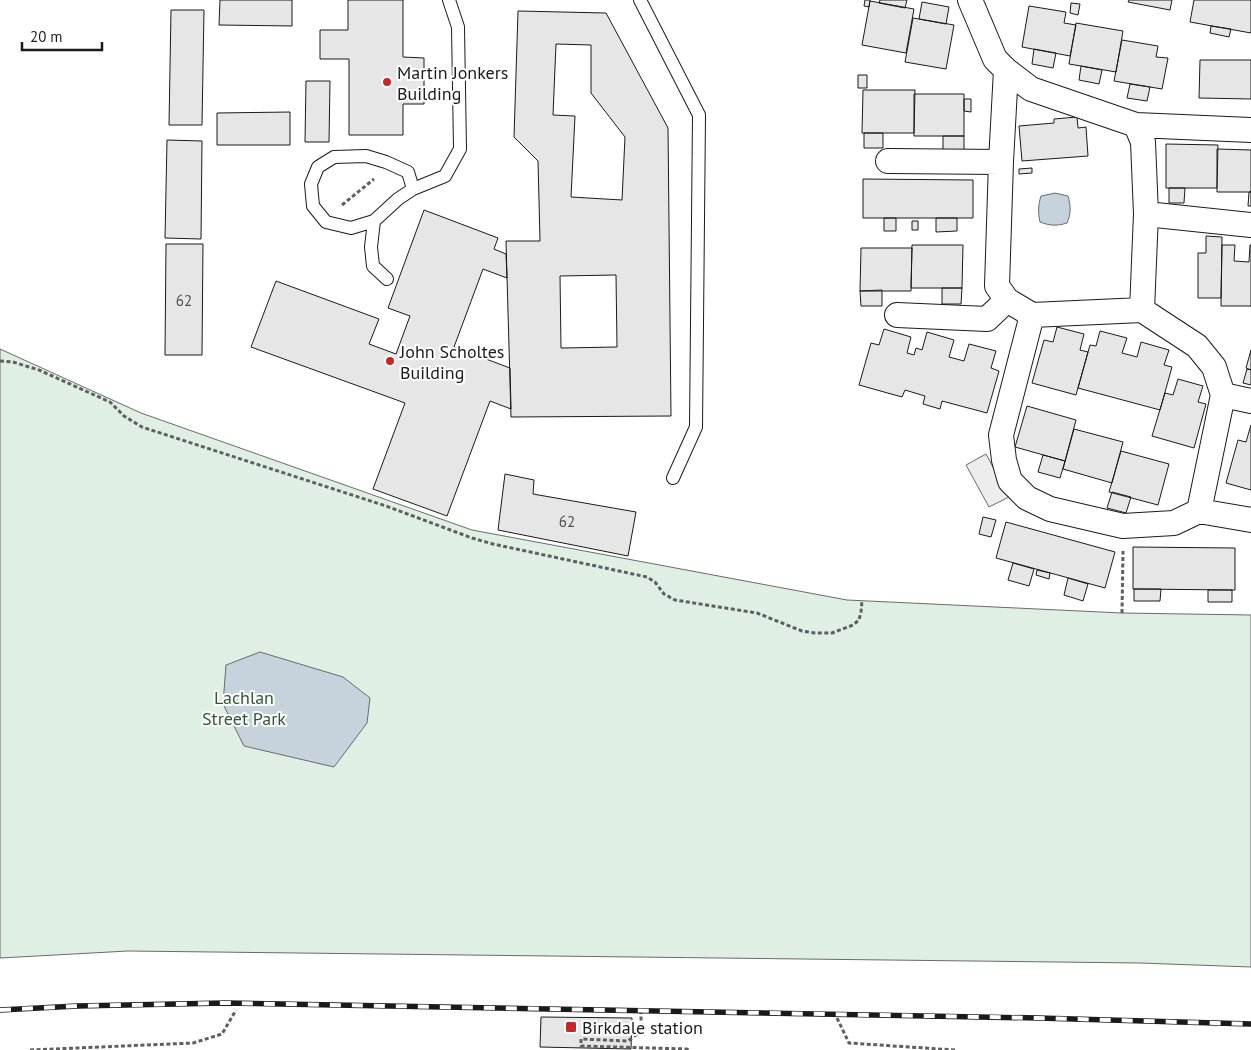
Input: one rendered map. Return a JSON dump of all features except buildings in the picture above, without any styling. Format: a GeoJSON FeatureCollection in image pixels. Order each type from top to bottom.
{"type":"FeatureCollection","features":[{"type":"Feature","properties":{"kind":"street"},"geometry":{"type":"LineString","coordinates":[[970,0],[996,58],[1006,70],[1031,90],[1136,125],[1251,130]]}},
{"type":"Feature","properties":{"kind":"street"},"geometry":{"type":"LineString","coordinates":[[1006,70],[997,286],[1007,300],[1032,314],[1142,310],[1197,346],[1214,367],[1223,395],[1199,511]]}},
{"type":"Feature","properties":{"kind":"street"},"geometry":{"type":"LineString","coordinates":[[1136,125],[1142,142],[1146,214],[1142,310]]}},
{"type":"Feature","properties":{"kind":"street"},"geometry":{"type":"LineString","coordinates":[[888,162],[1001,162]]}},
{"type":"Feature","properties":{"kind":"street"},"geometry":{"type":"LineString","coordinates":[[1146,214],[1251,225]]}},
{"type":"Feature","properties":{"kind":"street"},"geometry":{"type":"LineString","coordinates":[[897,315],[987,319],[1007,300]]}},
{"type":"Feature","properties":{"kind":"street"},"geometry":{"type":"LineString","coordinates":[[1032,314],[1001,435],[1004,460],[1010,481],[1027,498],[1050,509],[1123,526],[1174,523],[1199,511],[1251,520]]}},
{"type":"Feature","properties":{"kind":"street"},"geometry":{"type":"LineString","coordinates":[[1223,395],[1251,401]]}},
{"type":"Feature","properties":{"kind":"lane"},"geometry":{"type":"LineString","coordinates":[[413,189],[408,172],[386,162],[366,156],[334,157],[318,167],[312,184],[313,206],[326,222],[351,228],[374,221],[398,199],[413,189],[445,176],[460,149],[458,27],[449,0]]}},
{"type":"Feature","properties":{"kind":"lane"},"geometry":{"type":"LineString","coordinates":[[640,0],[699,115],[696,427],[673,478]]}},
{"type":"Feature","properties":{"kind":"lane"},"geometry":{"type":"LineString","coordinates":[[374,221],[371,247],[373,266],[387,279]]}},
{"type":"Feature","properties":{"kind":"path"},"geometry":{"type":"LineString","coordinates":[[334,224],[340,207],[381,173],[394,166]]}},
{"type":"Feature","properties":{"kind":"path"},"geometry":{"type":"LineString","coordinates":[[0,361],[13,362],[39,370],[110,402],[124,416],[142,428],[386,506],[472,538],[647,577],[655,582],[664,594],[675,600],[758,612],[802,631],[815,633],[832,633],[853,625],[859,620],[862,612],[862,601]]}},
{"type":"Feature","properties":{"kind":"path"},"geometry":{"type":"LineString","coordinates":[[1122,613],[1123,526]]}},
{"type":"Feature","properties":{"kind":"path"},"geometry":{"type":"LineString","coordinates":[[30,1050],[193,1043],[222,1034],[236,1010]]}},
{"type":"Feature","properties":{"kind":"path"},"geometry":{"type":"LineString","coordinates":[[641,1010],[641,1031],[628,1041],[581,1039],[581,1046],[689,1050]]}},
{"type":"Feature","properties":{"kind":"path"},"geometry":{"type":"LineString","coordinates":[[837,1018],[848,1042],[955,1050]]}},
{"type":"Feature","properties":{"kind":"green space","name":"Lachlan Street Park"},"geometry":{"type":"Polygon","coordinates":[[[0,349],[141,413],[472,530],[847,600],[1122,613],[1251,615],[1251,967],[1140,963],[128,951],[0,958],[0,349]]]}},
{"type":"Feature","properties":{"kind":"shaded area"},"geometry":{"type":"Polygon","coordinates":[[[1055,193],[1068,196],[1070,210],[1067,223],[1054,225],[1040,222],[1039,203],[1041,196],[1055,193]]]}},
{"type":"Feature","properties":{"kind":"shaded area"},"geometry":{"type":"Polygon","coordinates":[[[986,454],[1009,497],[989,507],[966,465],[986,454]]]}},
{"type":"Feature","properties":{"kind":"shaded area"},"geometry":{"type":"Polygon","coordinates":[[[260,652],[343,677],[370,698],[367,723],[334,767],[244,746],[223,704],[226,665],[260,652]]]}},
{"type":"Feature","properties":{"kind":"railway"},"geometry":{"type":"LineString","coordinates":[[0,1010],[77,1006],[225,1003],[1038,1018],[1251,1024]]}},
{"type":"Feature","properties":{"kind":"place","name":"Martin Jonkers Building"},"geometry":{"type":"Point","coordinates":[387,82]}},
{"type":"Feature","properties":{"kind":"place","name":"John Scholtes Building"},"geometry":{"type":"Point","coordinates":[390,361]}},
{"type":"Feature","properties":{"kind":"place","name":"Birkdale station"},"geometry":{"type":"Point","coordinates":[571,1027]}}]}
